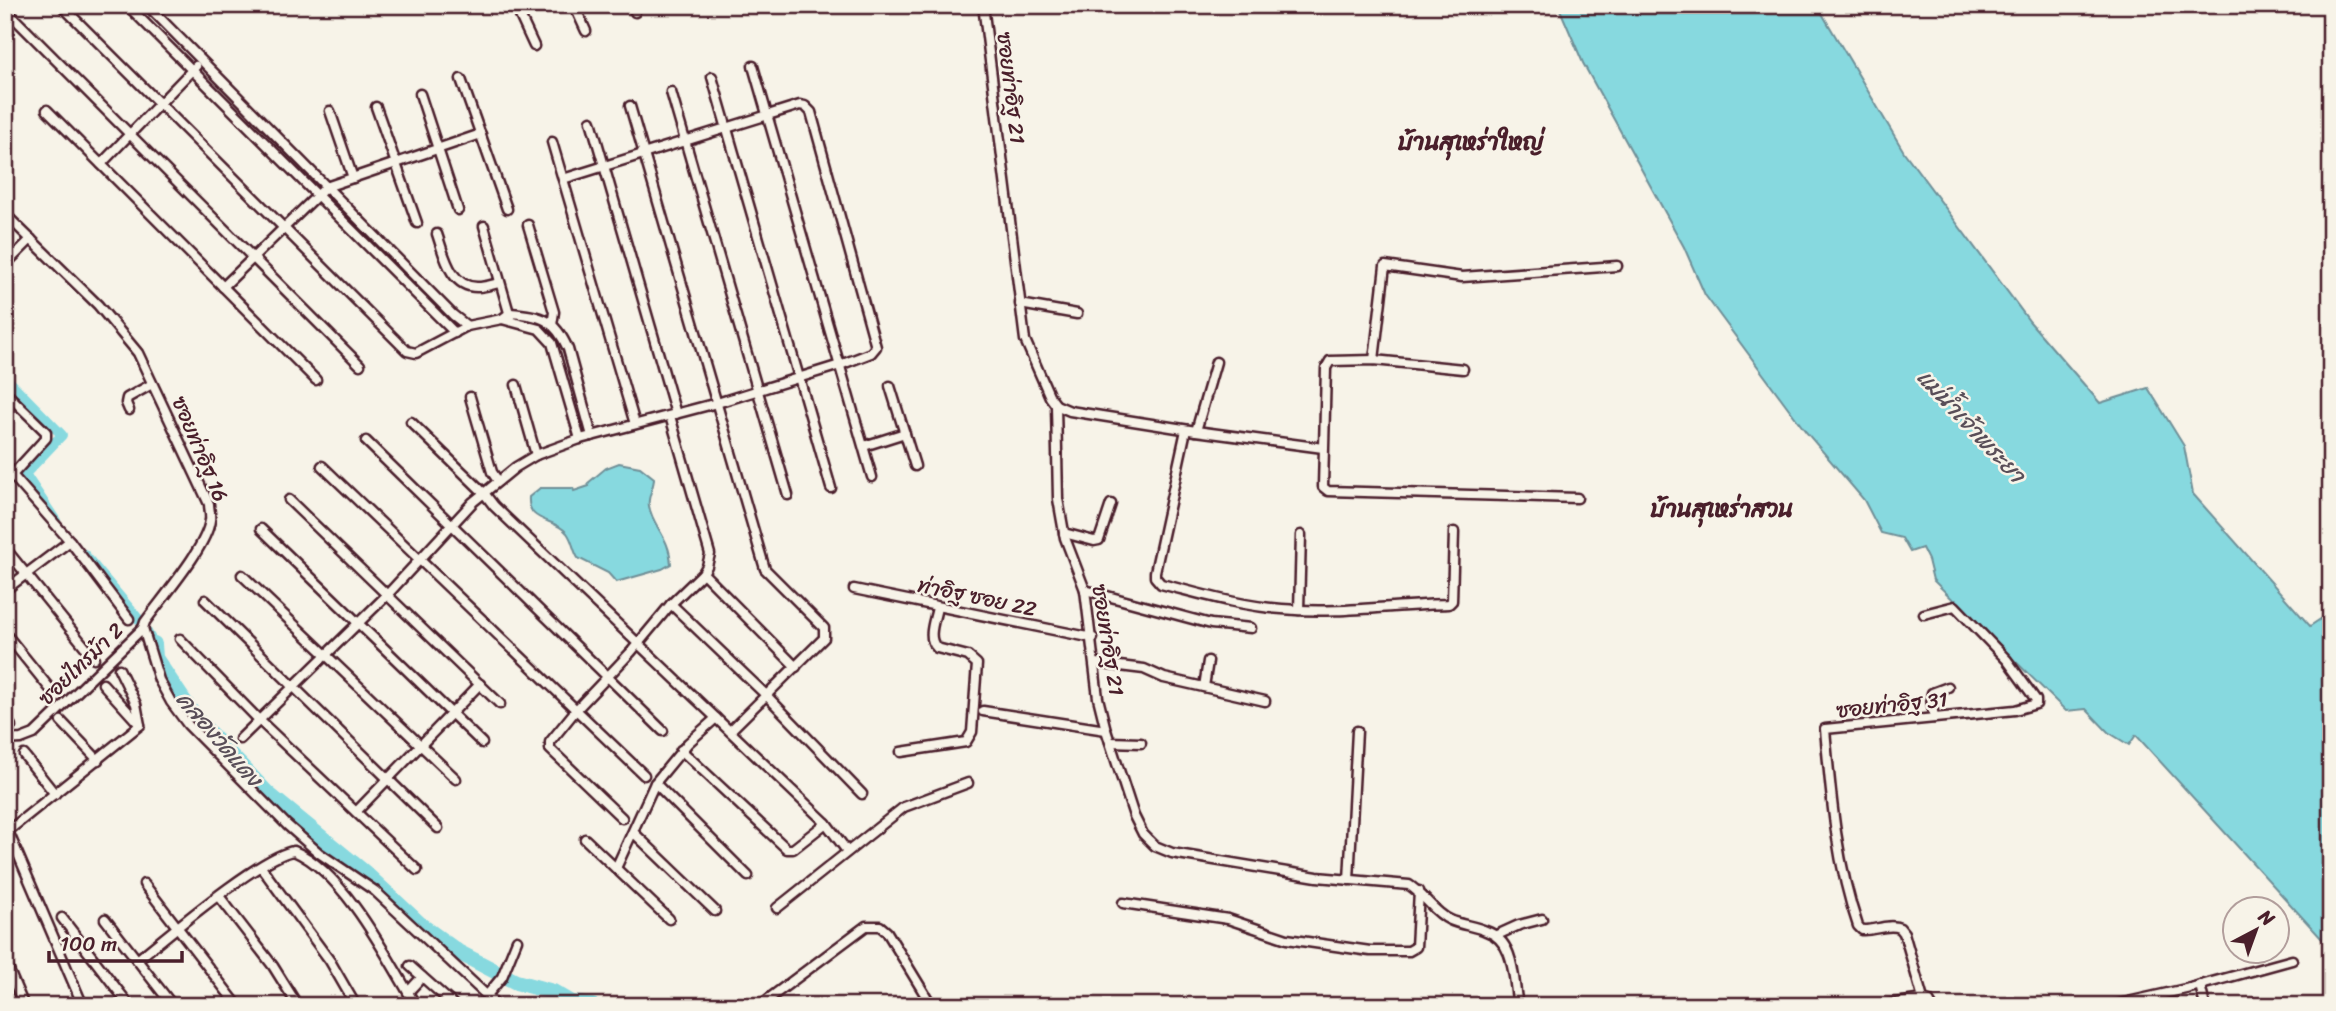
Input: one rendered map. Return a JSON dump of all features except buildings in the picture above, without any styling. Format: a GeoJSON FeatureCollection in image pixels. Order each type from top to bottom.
{"type":"FeatureCollection","features":[{"type":"Feature","properties":{"kind":"street"},"geometry":{"type":"LineString","coordinates":[[61,5],[411,353],[416,353],[467,326],[534,314],[552,325],[568,349],[592,436]]}},
{"type":"Feature","properties":{"kind":"street"},"geometry":{"type":"LineString","coordinates":[[127,5],[455,333]]}},
{"type":"Feature","properties":{"kind":"street"},"geometry":{"type":"LineString","coordinates":[[147,5],[412,274],[467,326]]}},
{"type":"Feature","properties":{"kind":"street"},"geometry":{"type":"LineString","coordinates":[[515,5],[534,46]]}},
{"type":"Feature","properties":{"kind":"street"},"geometry":{"type":"LineString","coordinates":[[575,5],[586,31]]}},
{"type":"Feature","properties":{"kind":"street","name":"ซอยท่าอิฐ 21"},"geometry":{"type":"LineString","coordinates":[[983,5],[1025,340],[1056,405],[1054,411],[1058,499],[1064,533],[1085,590],[1093,638],[1098,698],[1134,816],[1143,834],[1155,846],[1172,853],[1317,877],[1409,885],[1419,891]]}},
{"type":"Feature","properties":{"kind":"street"},"geometry":{"type":"LineString","coordinates":[[12,16],[360,365]]}},
{"type":"Feature","properties":{"kind":"street"},"geometry":{"type":"LineString","coordinates":[[101,164],[200,61]]}},
{"type":"Feature","properties":{"kind":"street"},"geometry":{"type":"LineString","coordinates":[[753,66],[872,477]]}},
{"type":"Feature","properties":{"kind":"street"},"geometry":{"type":"LineString","coordinates":[[712,78],[831,488]]}},
{"type":"Feature","properties":{"kind":"street"},"geometry":{"type":"LineString","coordinates":[[461,79],[507,209]]}},
{"type":"Feature","properties":{"kind":"street"},"geometry":{"type":"LineString","coordinates":[[671,92],[788,495]]}},
{"type":"Feature","properties":{"kind":"street"},"geometry":{"type":"LineString","coordinates":[[420,94],[458,210]]}},
{"type":"Feature","properties":{"kind":"street"},"geometry":{"type":"LineString","coordinates":[[240,739],[387,595],[473,502],[536,455],[580,439],[717,403],[840,365],[872,353],[876,348],[876,340],[811,112],[805,106],[800,105],[563,179]]}},
{"type":"Feature","properties":{"kind":"street"},"geometry":{"type":"LineString","coordinates":[[630,106],[765,569],[826,633],[796,667],[730,731]]}},
{"type":"Feature","properties":{"kind":"street"},"geometry":{"type":"LineString","coordinates":[[376,107],[417,223]]}},
{"type":"Feature","properties":{"kind":"street"},"geometry":{"type":"LineString","coordinates":[[47,110],[316,380]]}},
{"type":"Feature","properties":{"kind":"street"},"geometry":{"type":"LineString","coordinates":[[331,111],[353,178]]}},
{"type":"Feature","properties":{"kind":"street"},"geometry":{"type":"LineString","coordinates":[[591,121],[710,554],[702,573],[552,736],[550,749],[622,818]]}},
{"type":"Feature","properties":{"kind":"street"},"geometry":{"type":"LineString","coordinates":[[223,287],[326,187],[481,134]]}},
{"type":"Feature","properties":{"kind":"street"},"geometry":{"type":"LineString","coordinates":[[552,142],[635,424]]}},
{"type":"Feature","properties":{"kind":"street","name":"ซอยท่าอิฐ 16"},"geometry":{"type":"LineString","coordinates":[[7,218],[98,305],[138,353],[209,504],[211,519],[206,536],[143,628]]}},
{"type":"Feature","properties":{"kind":"street"},"geometry":{"type":"LineString","coordinates":[[528,225],[554,312],[552,325]]}},
{"type":"Feature","properties":{"kind":"street"},"geometry":{"type":"LineString","coordinates":[[484,226],[508,318]]}},
{"type":"Feature","properties":{"kind":"street"},"geometry":{"type":"LineString","coordinates":[[437,234],[451,273],[457,279],[477,288],[500,283]]}},
{"type":"Feature","properties":{"kind":"street"},"geometry":{"type":"LineString","coordinates":[[5,265],[31,239]]}},
{"type":"Feature","properties":{"kind":"street"},"geometry":{"type":"LineString","coordinates":[[1374,360],[1385,266],[1462,276],[1616,266]]}},
{"type":"Feature","properties":{"kind":"street"},"geometry":{"type":"LineString","coordinates":[[404,283],[412,274]]}},
{"type":"Feature","properties":{"kind":"street"},"geometry":{"type":"LineString","coordinates":[[1020,304],[1077,314]]}},
{"type":"Feature","properties":{"kind":"street"},"geometry":{"type":"LineString","coordinates":[[508,318],[539,329],[552,343],[580,439]]}},
{"type":"Feature","properties":{"kind":"street"},"geometry":{"type":"LineString","coordinates":[[1464,369],[1374,360],[1330,361],[1326,368],[1323,486],[1328,491],[1577,498]]}},
{"type":"Feature","properties":{"kind":"street"},"geometry":{"type":"LineString","coordinates":[[1196,431],[1216,362]]}},
{"type":"Feature","properties":{"kind":"street"},"geometry":{"type":"LineString","coordinates":[[129,410],[125,401],[127,398],[152,384]]}},
{"type":"Feature","properties":{"kind":"street"},"geometry":{"type":"LineString","coordinates":[[516,385],[536,455]]}},
{"type":"Feature","properties":{"kind":"street"},"geometry":{"type":"LineString","coordinates":[[890,386],[915,466]]}},
{"type":"Feature","properties":{"kind":"street"},"geometry":{"type":"LineString","coordinates":[[5,392],[46,432],[46,438],[13,474]]}},
{"type":"Feature","properties":{"kind":"street"},"geometry":{"type":"LineString","coordinates":[[470,397],[492,472],[498,481]]}},
{"type":"Feature","properties":{"kind":"street"},"geometry":{"type":"LineString","coordinates":[[1056,405],[1070,411],[1186,430],[1323,448]]}},
{"type":"Feature","properties":{"kind":"street"},"geometry":{"type":"LineString","coordinates":[[411,422],[494,506],[826,822],[847,851]]}},
{"type":"Feature","properties":{"kind":"street"},"geometry":{"type":"LineString","coordinates":[[1186,430],[1155,577],[1161,584],[1246,605],[1299,610],[1449,604],[1452,601],[1454,532]]}},
{"type":"Feature","properties":{"kind":"street"},"geometry":{"type":"LineString","coordinates":[[863,446],[905,433]]}},
{"type":"Feature","properties":{"kind":"street"},"geometry":{"type":"LineString","coordinates":[[366,441],[663,732]]}},
{"type":"Feature","properties":{"kind":"street"},"geometry":{"type":"LineString","coordinates":[[322,466],[644,775]]}},
{"type":"Feature","properties":{"kind":"street"},"geometry":{"type":"LineString","coordinates":[[5,467],[70,541],[129,619]]}},
{"type":"Feature","properties":{"kind":"street"},"geometry":{"type":"LineString","coordinates":[[289,500],[500,704]]}},
{"type":"Feature","properties":{"kind":"street"},"geometry":{"type":"LineString","coordinates":[[1064,533],[1099,540],[1111,504]]}},
{"type":"Feature","properties":{"kind":"street"},"geometry":{"type":"LineString","coordinates":[[261,529],[482,743]]}},
{"type":"Feature","properties":{"kind":"street"},"geometry":{"type":"LineString","coordinates":[[1299,610],[1301,535]]}},
{"type":"Feature","properties":{"kind":"street"},"geometry":{"type":"LineString","coordinates":[[5,590],[70,541]]}},
{"type":"Feature","properties":{"kind":"street"},"geometry":{"type":"LineString","coordinates":[[5,548],[94,658]]}},
{"type":"Feature","properties":{"kind":"street"},"geometry":{"type":"LineString","coordinates":[[702,573],[796,667]]}},
{"type":"Feature","properties":{"kind":"street"},"geometry":{"type":"LineString","coordinates":[[242,575],[456,779]]}},
{"type":"Feature","properties":{"kind":"street","name":"ท่าอิฐ ซอย 22"},"geometry":{"type":"LineString","coordinates":[[854,589],[1093,638]]}},
{"type":"Feature","properties":{"kind":"street"},"geometry":{"type":"LineString","coordinates":[[1085,590],[1211,624],[1251,628]]}},
{"type":"Feature","properties":{"kind":"street"},"geometry":{"type":"LineString","coordinates":[[205,600],[438,828]]}},
{"type":"Feature","properties":{"kind":"street"},"geometry":{"type":"LineString","coordinates":[[671,604],[766,695],[862,794]]}},
{"type":"Feature","properties":{"kind":"street","name":"ซอยท่าอิฐ 31"},"geometry":{"type":"LineString","coordinates":[[1923,999],[1904,933],[1900,928],[1890,926],[1862,930],[1858,926],[1841,864],[1832,811],[1825,729],[2032,707],[2036,700],[2007,660],[1955,606],[1924,614]]}},
{"type":"Feature","properties":{"kind":"street"},"geometry":{"type":"LineString","coordinates":[[901,752],[966,742],[972,732],[977,664],[968,656],[937,649],[933,645],[931,637],[937,607]]}},
{"type":"Feature","properties":{"kind":"street"},"geometry":{"type":"LineString","coordinates":[[143,628],[151,659],[171,702],[207,745],[287,825],[319,853],[376,891],[498,1006]]}},
{"type":"Feature","properties":{"kind":"street","name":"ซอยไทรม้า 2"},"geometry":{"type":"LineString","coordinates":[[5,740],[21,739],[34,734],[143,628]]}},
{"type":"Feature","properties":{"kind":"street"},"geometry":{"type":"LineString","coordinates":[[5,634],[51,690]]}},
{"type":"Feature","properties":{"kind":"street"},"geometry":{"type":"LineString","coordinates":[[180,639],[259,720],[417,870]]}},
{"type":"Feature","properties":{"kind":"street"},"geometry":{"type":"LineString","coordinates":[[1204,687],[1208,662]]}},
{"type":"Feature","properties":{"kind":"street"},"geometry":{"type":"LineString","coordinates":[[1095,663],[1144,669],[1164,678],[1265,701]]}},
{"type":"Feature","properties":{"kind":"street"},"geometry":{"type":"LineString","coordinates":[[119,669],[136,704],[140,725]]}},
{"type":"Feature","properties":{"kind":"street"},"geometry":{"type":"LineString","coordinates":[[103,684],[140,725]]}},
{"type":"Feature","properties":{"kind":"street"},"geometry":{"type":"LineString","coordinates":[[356,812],[480,684]]}},
{"type":"Feature","properties":{"kind":"street"},"geometry":{"type":"LineString","coordinates":[[1934,718],[1932,693],[1948,687]]}},
{"type":"Feature","properties":{"kind":"street"},"geometry":{"type":"LineString","coordinates":[[983,711],[1106,730]]}},
{"type":"Feature","properties":{"kind":"street"},"geometry":{"type":"LineString","coordinates":[[5,718],[12,726]]}},
{"type":"Feature","properties":{"kind":"street"},"geometry":{"type":"LineString","coordinates":[[616,869],[655,783],[681,750],[716,718]]}},
{"type":"Feature","properties":{"kind":"street"},"geometry":{"type":"LineString","coordinates":[[61,721],[98,760]]}},
{"type":"Feature","properties":{"kind":"street"},"geometry":{"type":"LineString","coordinates":[[83,1006],[7,828],[55,794],[140,725]]}},
{"type":"Feature","properties":{"kind":"street"},"geometry":{"type":"LineString","coordinates":[[1349,880],[1357,731]]}},
{"type":"Feature","properties":{"kind":"street"},"geometry":{"type":"LineString","coordinates":[[1110,742],[1141,743]]}},
{"type":"Feature","properties":{"kind":"street"},"geometry":{"type":"LineString","coordinates":[[681,750],[787,849],[793,849],[826,822]]}},
{"type":"Feature","properties":{"kind":"street"},"geometry":{"type":"LineString","coordinates":[[24,755],[55,794]]}},
{"type":"Feature","properties":{"kind":"street"},"geometry":{"type":"LineString","coordinates":[[655,783],[748,876]]}},
{"type":"Feature","properties":{"kind":"street"},"geometry":{"type":"LineString","coordinates":[[777,908],[912,802],[968,783]]}},
{"type":"Feature","properties":{"kind":"street"},"geometry":{"type":"LineString","coordinates":[[634,833],[715,911]]}},
{"type":"Feature","properties":{"kind":"street"},"geometry":{"type":"LineString","coordinates":[[585,839],[669,919]]}},
{"type":"Feature","properties":{"kind":"street"},"geometry":{"type":"LineString","coordinates":[[137,960],[219,896],[274,858],[294,851],[330,877],[348,896],[416,1006]]}},
{"type":"Feature","properties":{"kind":"street"},"geometry":{"type":"LineString","coordinates":[[261,867],[324,952],[356,1006]]}},
{"type":"Feature","properties":{"kind":"street"},"geometry":{"type":"LineString","coordinates":[[144,884],[238,1006]]}},
{"type":"Feature","properties":{"kind":"street"},"geometry":{"type":"LineString","coordinates":[[1123,903],[1228,919],[1287,939],[1370,951],[1409,951],[1416,947],[1418,939],[1419,891]]}},
{"type":"Feature","properties":{"kind":"street"},"geometry":{"type":"LineString","coordinates":[[1419,891],[1434,909],[1449,920],[1497,935],[1506,945],[1518,1006]]}},
{"type":"Feature","properties":{"kind":"street"},"geometry":{"type":"LineString","coordinates":[[219,896],[273,966],[298,1006]]}},
{"type":"Feature","properties":{"kind":"street"},"geometry":{"type":"LineString","coordinates":[[62,918],[131,1006]]}},
{"type":"Feature","properties":{"kind":"street"},"geometry":{"type":"LineString","coordinates":[[105,919],[173,1006]]}},
{"type":"Feature","properties":{"kind":"street"},"geometry":{"type":"LineString","coordinates":[[1497,935],[1542,919]]}},
{"type":"Feature","properties":{"kind":"street"},"geometry":{"type":"LineString","coordinates":[[759,1006],[866,926],[874,925],[887,932],[932,1006]]}},
{"type":"Feature","properties":{"kind":"street"},"geometry":{"type":"LineString","coordinates":[[56,941],[71,930]]}},
{"type":"Feature","properties":{"kind":"street"},"geometry":{"type":"LineString","coordinates":[[488,994],[502,977],[517,940]]}},
{"type":"Feature","properties":{"kind":"street"},"geometry":{"type":"LineString","coordinates":[[2110,1006],[2291,960]]}},
{"type":"Feature","properties":{"kind":"street"},"geometry":{"type":"LineString","coordinates":[[5,961],[24,1006]]}},
{"type":"Feature","properties":{"kind":"street"},"geometry":{"type":"LineString","coordinates":[[410,966],[455,1006]]}},
{"type":"Feature","properties":{"kind":"street"},"geometry":{"type":"LineString","coordinates":[[408,992],[422,977]]}},
{"type":"Feature","properties":{"kind":"street"},"geometry":{"type":"LineString","coordinates":[[2200,985],[2205,1006]]}},
{"type":"Feature","properties":{"kind":"street"},"geometry":{"type":"LineString","coordinates":[[1877,1006],[1923,999],[1929,1001],[1932,1006]]}},
{"type":"Feature","properties":{"kind":"water","name":"แม่น้ำเจ้าพระยา"},"geometry":{"type":"Polygon","coordinates":[[[1558,5],[1817,5],[1904,152],[2030,322],[2100,403],[2148,388],[2184,446],[2193,494],[2310,626],[2331,612],[2331,949],[2290,904],[2290,895],[2282,895],[2136,735],[2129,745],[2108,732],[2086,709],[2066,711],[1933,580],[1922,548],[1910,552],[1902,538],[1881,533],[1864,500],[1806,432],[1705,295],[1684,247],[1583,63],[1558,5]]]}},
{"type":"Feature","properties":{"kind":"water"},"geometry":{"type":"Polygon","coordinates":[[[619,463],[640,467],[654,478],[649,506],[668,546],[671,564],[616,582],[608,573],[578,558],[567,533],[532,512],[529,497],[540,488],[573,488],[574,491],[589,486],[588,483],[606,468],[619,463]]]}},
{"type":"Feature","properties":{"kind":"waterway","name":"คลองวัดแดง"},"geometry":{"type":"LineString","coordinates":[[5,377],[62,435],[25,474],[56,521]]}},
{"type":"Feature","properties":{"kind":"waterway","name":"คลองวัดแดง"},"geometry":{"type":"LineString","coordinates":[[84,554],[141,622],[154,644]]}},
{"type":"Feature","properties":{"kind":"waterway","name":"คลองวัดแดง"},"geometry":{"type":"LineString","coordinates":[[154,644],[155,658],[196,719],[268,794],[365,873],[422,926],[458,952],[516,982],[553,992],[572,1003],[592,1006]]}},
{"type":"Feature","properties":{"kind":"district","name":"บ้านสุเหร่าใหญ่"},"geometry":{"type":"Point","coordinates":[1471,142]}},
{"type":"Feature","properties":{"kind":"district","name":"บ้านสุเหร่าสวน"},"geometry":{"type":"Point","coordinates":[1722,509]}}]}
